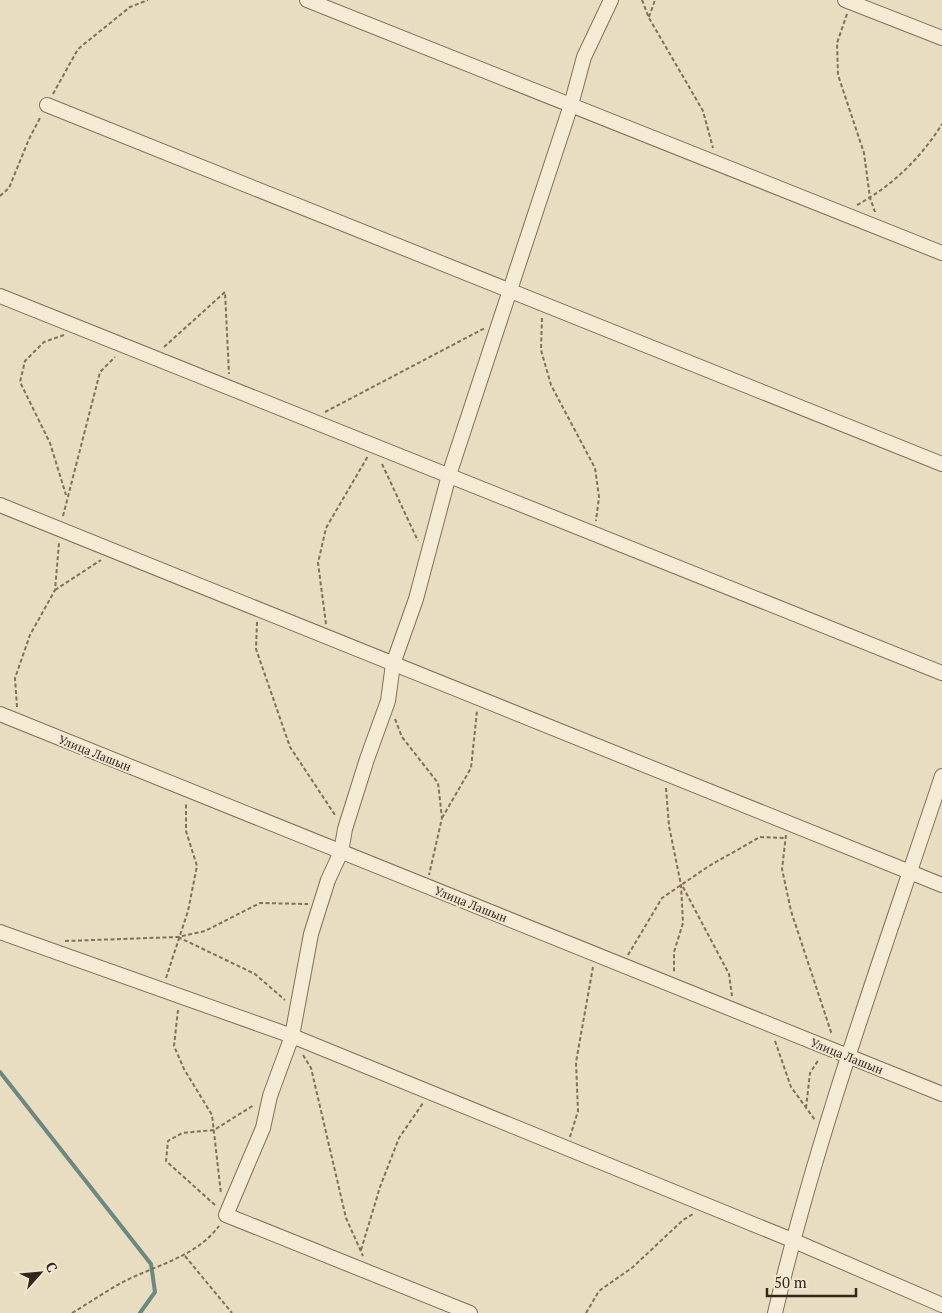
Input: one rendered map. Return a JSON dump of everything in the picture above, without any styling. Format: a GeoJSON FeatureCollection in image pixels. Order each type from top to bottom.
{"type":"FeatureCollection","features":[{"type":"Feature","properties":{"kind":"street"},"geometry":{"type":"LineString","coordinates":[[307,0],[942,253]]}},
{"type":"Feature","properties":{"kind":"street"},"geometry":{"type":"LineString","coordinates":[[470,1313],[226,1215],[263,1128],[270,1096],[292,1036],[311,934],[320,904],[341,852],[345,829],[366,759],[388,701],[393,664],[416,599],[449,476],[508,290],[571,105],[584,57],[611,0]]}},
{"type":"Feature","properties":{"kind":"street"},"geometry":{"type":"LineString","coordinates":[[848,1],[942,38]]}},
{"type":"Feature","properties":{"kind":"street"},"geometry":{"type":"LineString","coordinates":[[47,105],[942,464]]}},
{"type":"Feature","properties":{"kind":"street"},"geometry":{"type":"LineString","coordinates":[[0,296],[942,673]]}},
{"type":"Feature","properties":{"kind":"street"},"geometry":{"type":"LineString","coordinates":[[0,505],[942,886]]}},
{"type":"Feature","properties":{"kind":"street","name":"Улица Лашын"},"geometry":{"type":"LineString","coordinates":[[0,714],[942,1094]]}},
{"type":"Feature","properties":{"kind":"street"},"geometry":{"type":"LineString","coordinates":[[775,1313],[792,1240],[825,1133],[843,1054],[910,872],[942,776]]}},
{"type":"Feature","properties":{"kind":"street"},"geometry":{"type":"LineString","coordinates":[[0,932],[292,1036],[708,1205],[942,1304]]}},
{"type":"Feature","properties":{"kind":"path"},"geometry":{"type":"LineString","coordinates":[[0,196],[9,188],[29,139],[78,49],[130,7],[148,0]]}},
{"type":"Feature","properties":{"kind":"path"},"geometry":{"type":"LineString","coordinates":[[642,0],[649,18],[703,111],[717,164]]}},
{"type":"Feature","properties":{"kind":"path"},"geometry":{"type":"LineString","coordinates":[[649,18],[655,0]]}},
{"type":"Feature","properties":{"kind":"path"},"geometry":{"type":"LineString","coordinates":[[848,1],[837,43],[838,75],[864,153],[870,198],[881,229]]}},
{"type":"Feature","properties":{"kind":"path"},"geometry":{"type":"LineString","coordinates":[[842,213],[882,191],[928,146],[942,124]]}},
{"type":"Feature","properties":{"kind":"path"},"geometry":{"type":"LineString","coordinates":[[153,357],[225,292],[230,388]]}},
{"type":"Feature","properties":{"kind":"path"},"geometry":{"type":"LineString","coordinates":[[542,303],[541,350],[551,385],[595,468],[599,497],[595,534]]}},
{"type":"Feature","properties":{"kind":"path"},"geometry":{"type":"LineString","coordinates":[[310,420],[499,320]]}},
{"type":"Feature","properties":{"kind":"path"},"geometry":{"type":"LineString","coordinates":[[66,496],[50,443],[20,382],[25,361],[44,342],[83,329]]}},
{"type":"Feature","properties":{"kind":"path"},"geometry":{"type":"LineString","coordinates":[[374,446],[426,559]]}},
{"type":"Feature","properties":{"kind":"path"},"geometry":{"type":"LineString","coordinates":[[328,638],[318,563],[326,528],[374,446]]}},
{"type":"Feature","properties":{"kind":"path"},"geometry":{"type":"LineString","coordinates":[[55,590],[114,551]]}},
{"type":"Feature","properties":{"kind":"path"},"geometry":{"type":"LineString","coordinates":[[258,609],[256,648],[290,747],[345,829]]}},
{"type":"Feature","properties":{"kind":"path"},"geometry":{"type":"LineString","coordinates":[[426,886],[442,818],[471,768],[474,723],[479,699]]}},
{"type":"Feature","properties":{"kind":"path"},"geometry":{"type":"LineString","coordinates":[[388,701],[402,738],[438,783],[442,818]]}},
{"type":"Feature","properties":{"kind":"path"},"geometry":{"type":"LineString","coordinates":[[664,774],[669,826],[682,885],[683,923],[674,952],[674,986]]}},
{"type":"Feature","properties":{"kind":"path"},"geometry":{"type":"LineString","coordinates":[[163,991],[178,937],[188,911],[197,866],[186,831],[186,789]]}},
{"type":"Feature","properties":{"kind":"path"},"geometry":{"type":"LineString","coordinates":[[788,823],[782,870],[791,911],[843,1054],[820,1057],[810,1073],[806,1108]]}},
{"type":"Feature","properties":{"kind":"path"},"geometry":{"type":"LineString","coordinates":[[622,965],[662,898],[760,837],[786,838]]}},
{"type":"Feature","properties":{"kind":"path"},"geometry":{"type":"LineString","coordinates":[[682,885],[728,974],[734,1010]]}},
{"type":"Feature","properties":{"kind":"path"},"geometry":{"type":"LineString","coordinates":[[60,942],[178,937],[204,932],[260,903],[320,904]]}},
{"type":"Feature","properties":{"kind":"path"},"geometry":{"type":"LineString","coordinates":[[178,937],[255,974],[296,1009]]}},
{"type":"Feature","properties":{"kind":"path"},"geometry":{"type":"LineString","coordinates":[[566,1148],[578,1111],[576,1062],[595,954]]}},
{"type":"Feature","properties":{"kind":"path"},"geometry":{"type":"LineString","coordinates":[[72,1313],[122,1283],[185,1256],[210,1238],[226,1215],[220,1189],[212,1115],[184,1069],[174,1046],[180,997]]}},
{"type":"Feature","properties":{"kind":"path"},"geometry":{"type":"LineString","coordinates":[[769,1024],[791,1088],[825,1133]]}},
{"type":"Feature","properties":{"kind":"path"},"geometry":{"type":"LineString","coordinates":[[292,1036],[311,1068],[346,1218],[371,1273]]}},
{"type":"Feature","properties":{"kind":"path"},"geometry":{"type":"LineString","coordinates":[[360,1250],[380,1187],[399,1138],[430,1093]]}},
{"type":"Feature","properties":{"kind":"path"},"geometry":{"type":"LineString","coordinates":[[226,1215],[166,1162],[168,1141],[182,1133],[214,1130],[270,1096]]}},
{"type":"Feature","properties":{"kind":"path"},"geometry":{"type":"LineString","coordinates":[[586,1313],[599,1291],[633,1267],[683,1220],[708,1205]]}},
{"type":"Feature","properties":{"kind":"path"},"geometry":{"type":"LineString","coordinates":[[185,1256],[232,1313]]}},
{"type":"Feature","properties":{"kind":"waterway"},"geometry":{"type":"LineString","coordinates":[[0,1072],[151,1264],[155,1292],[140,1313]]}}]}
